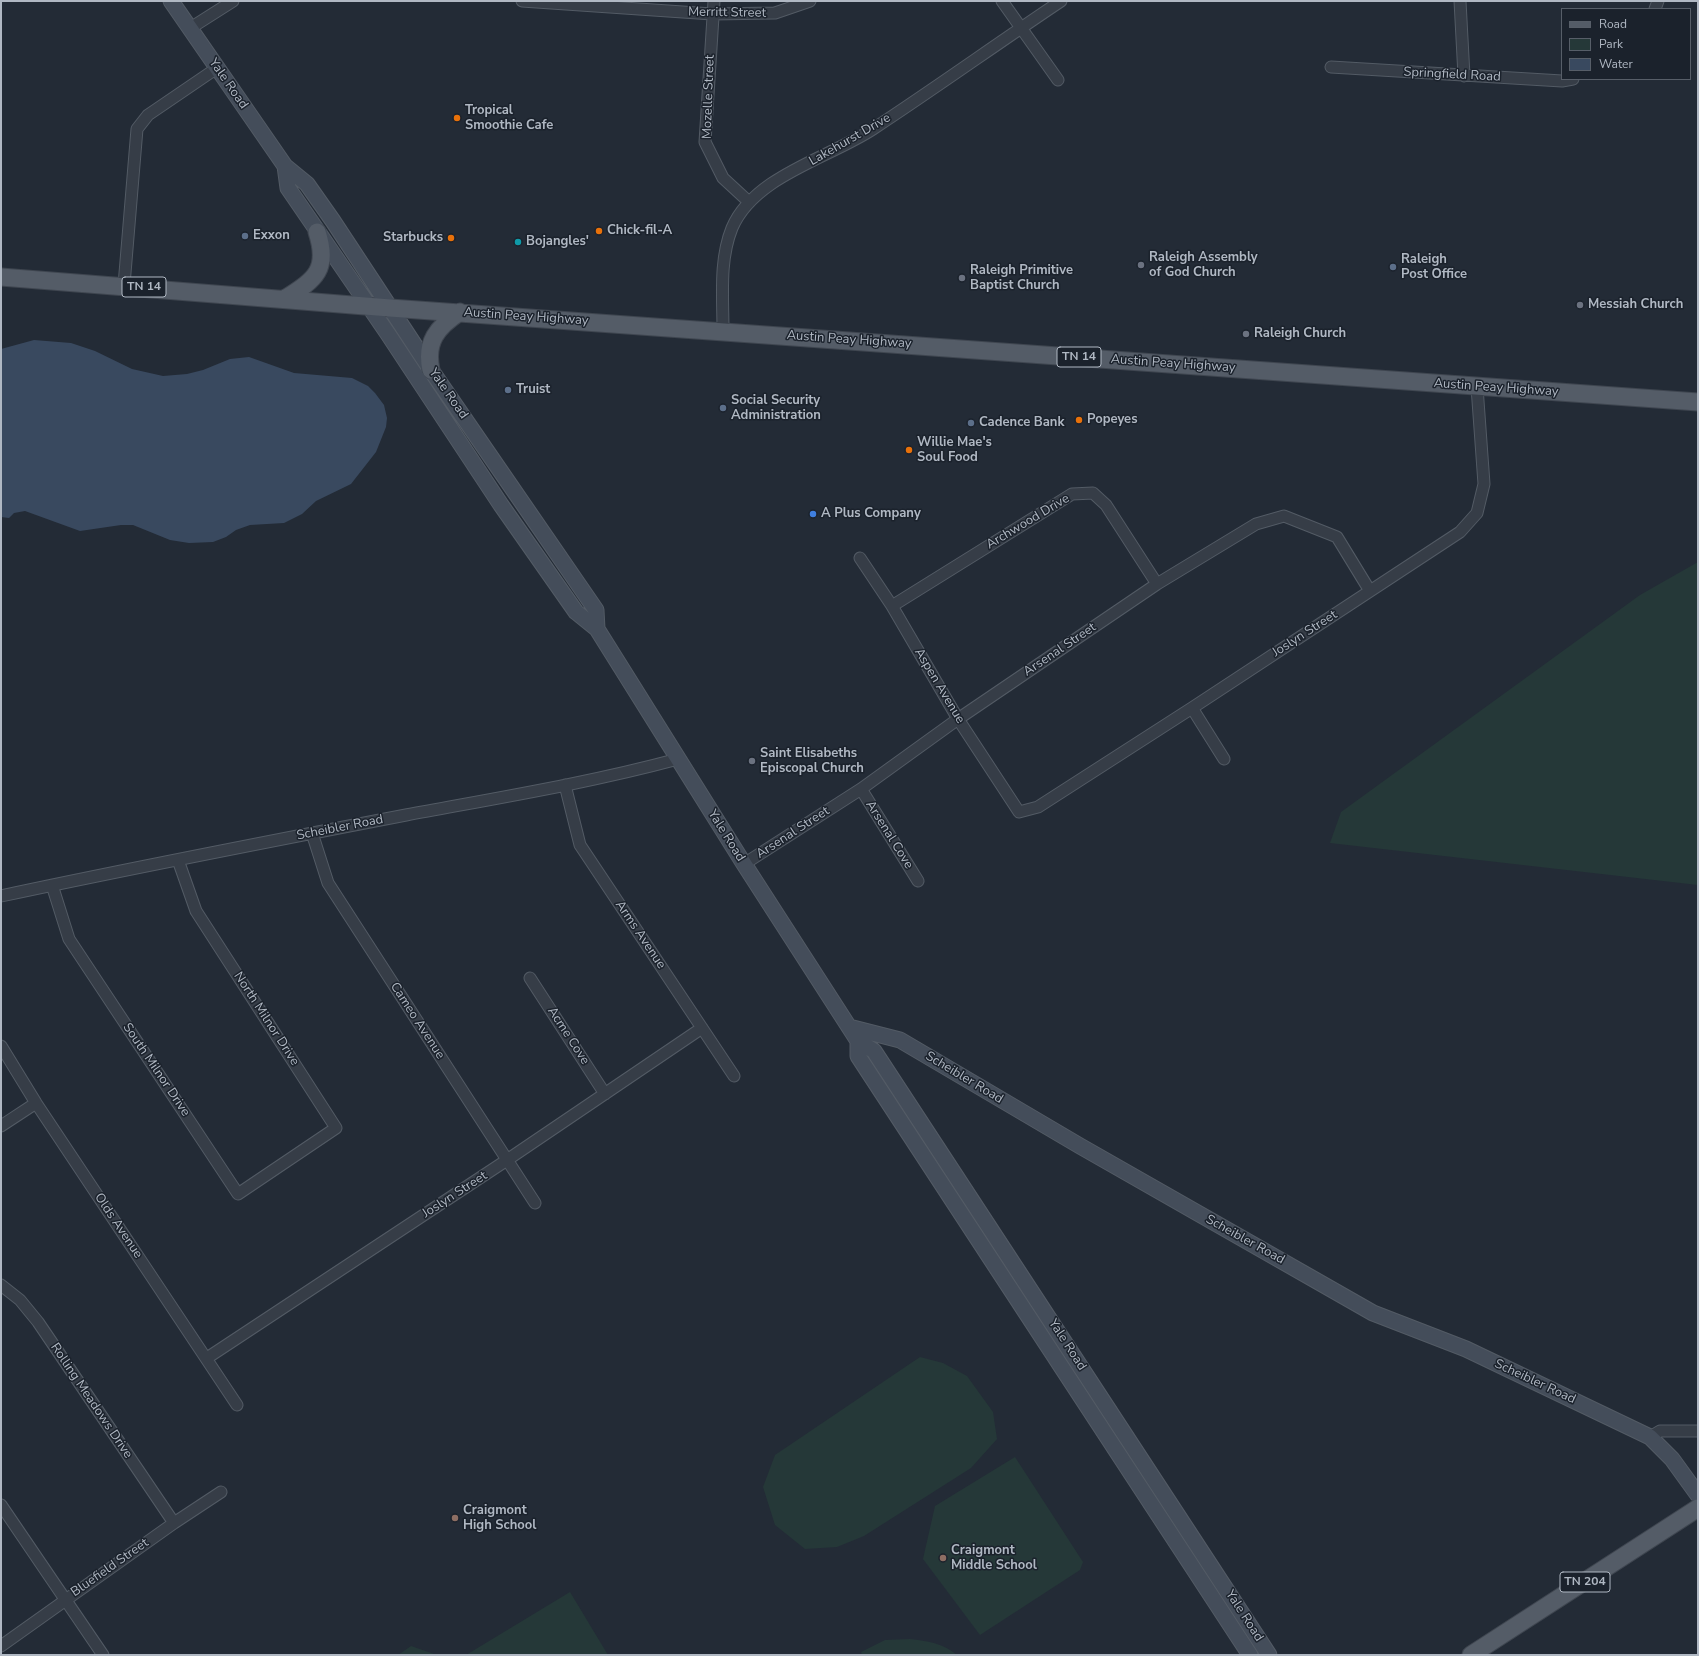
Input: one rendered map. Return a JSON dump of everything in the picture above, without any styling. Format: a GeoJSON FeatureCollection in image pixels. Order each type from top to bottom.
{"type":"FeatureCollection","features":[{"type":"Feature","properties":{"kind":"main road","name":"Yale Road"},"geometry":{"type":"LineString","coordinates":[[171,1],[285,166],[307,184],[333,221],[431,370],[596,610],[597,629]]}},
{"type":"Feature","properties":{"kind":"main road","name":"Yale Road"},"geometry":{"type":"LineString","coordinates":[[285,166],[288,188],[317,232],[368,305],[501,505],[576,612],[597,629],[744,864],[858,1041],[874,1051],[1269,1655]]}},
{"type":"Feature","properties":{"kind":"main road"},"geometry":{"type":"LineString","coordinates":[[286,298],[305,285],[319,269],[323,258],[322,248],[317,232]]}},
{"type":"Feature","properties":{"kind":"main road","name":"Austin Peay Highway"},"geometry":{"type":"LineString","coordinates":[[1,277],[124,285],[390,308],[1698,402]]}},
{"type":"Feature","properties":{"kind":"main road"},"geometry":{"type":"LineString","coordinates":[[431,370],[428,356],[430,343],[449,319],[460,312]]}},
{"type":"Feature","properties":{"kind":"main road","name":"Scheibler Road"},"geometry":{"type":"LineString","coordinates":[[849,1027],[900,1040],[1080,1146],[1373,1313],[1466,1349],[1650,1437],[1672,1459],[1698,1495]]}},
{"type":"Feature","properties":{"kind":"main road","name":"Yale Road"},"geometry":{"type":"LineString","coordinates":[[858,1041],[858,1056],[1250,1655]]}},
{"type":"Feature","properties":{"kind":"main road","name":"TN 204"},"geometry":{"type":"LineString","coordinates":[[1471,1655],[1698,1508]]}},
{"type":"Feature","properties":{"kind":"street"},"geometry":{"type":"LineString","coordinates":[[189,29],[233,1]]}},
{"type":"Feature","properties":{"kind":"street","name":"Merritt Street"},"geometry":{"type":"LineString","coordinates":[[522,1],[574,3],[712,14],[775,13],[810,1]]}},
{"type":"Feature","properties":{"kind":"street","name":"Mozelle Street"},"geometry":{"type":"LineString","coordinates":[[714,1],[705,142],[723,178],[749,202]]}},
{"type":"Feature","properties":{"kind":"street"},"geometry":{"type":"LineString","coordinates":[[1002,1],[1058,80]]}},
{"type":"Feature","properties":{"kind":"street","name":"Lakehurst Drive"},"geometry":{"type":"LineString","coordinates":[[723,331],[724,257],[732,228],[749,202],[777,180],[872,130],[1061,1]]}},
{"type":"Feature","properties":{"kind":"street"},"geometry":{"type":"LineString","coordinates":[[1460,1],[1464,76]]}},
{"type":"Feature","properties":{"kind":"street"},"geometry":{"type":"LineString","coordinates":[[124,285],[137,129],[148,115],[217,68]]}},
{"type":"Feature","properties":{"kind":"street","name":"Springfield Road"},"geometry":{"type":"LineString","coordinates":[[1331,68],[1562,81],[1568,80]]}},
{"type":"Feature","properties":{"kind":"street","name":"Joslyn Street"},"geometry":{"type":"LineString","coordinates":[[1019,812],[1038,807],[1460,532],[1478,512],[1484,484],[1477,387]]}},
{"type":"Feature","properties":{"kind":"street","name":"Archwood Drive"},"geometry":{"type":"LineString","coordinates":[[892,606],[1072,494],[1092,493],[1106,505],[1157,584]]}},
{"type":"Feature","properties":{"kind":"street","name":"Arsenal Street"},"geometry":{"type":"LineString","coordinates":[[744,864],[861,789],[958,719],[1157,584],[1256,524],[1284,516],[1337,537],[1370,591]]}},
{"type":"Feature","properties":{"kind":"street","name":"Aspen Avenue"},"geometry":{"type":"LineString","coordinates":[[860,558],[892,606],[958,719],[1019,812]]}},
{"type":"Feature","properties":{"kind":"street"},"geometry":{"type":"LineString","coordinates":[[1192,708],[1224,759]]}},
{"type":"Feature","properties":{"kind":"street","name":"Scheibler Road"},"geometry":{"type":"LineString","coordinates":[[1,896],[312,833],[565,785],[678,759]]}},
{"type":"Feature","properties":{"kind":"street","name":"Arms Avenue"},"geometry":{"type":"LineString","coordinates":[[565,785],[580,845],[734,1076]]}},
{"type":"Feature","properties":{"kind":"street","name":"Arsenal Cove"},"geometry":{"type":"LineString","coordinates":[[861,789],[918,881]]}},
{"type":"Feature","properties":{"kind":"street","name":"Cameo Avenue"},"geometry":{"type":"LineString","coordinates":[[312,833],[328,883],[535,1203]]}},
{"type":"Feature","properties":{"kind":"street","name":"North Milnor Drive"},"geometry":{"type":"LineString","coordinates":[[178,860],[196,911],[336,1128],[292,1158]]}},
{"type":"Feature","properties":{"kind":"street","name":"South Milnor Drive"},"geometry":{"type":"LineString","coordinates":[[52,885],[69,938],[238,1194],[292,1158]]}},
{"type":"Feature","properties":{"kind":"street","name":"Acme Cove"},"geometry":{"type":"LineString","coordinates":[[530,978],[605,1094]]}},
{"type":"Feature","properties":{"kind":"street","name":"Joslyn Street"},"geometry":{"type":"LineString","coordinates":[[207,1358],[507,1160],[702,1028]]}},
{"type":"Feature","properties":{"kind":"street","name":"Olds Avenue"},"geometry":{"type":"LineString","coordinates":[[1,1046],[36,1102],[237,1405]]}},
{"type":"Feature","properties":{"kind":"street"},"geometry":{"type":"LineString","coordinates":[[1,1126],[36,1102]]}},
{"type":"Feature","properties":{"kind":"street","name":"Rolling Meadows Drive"},"geometry":{"type":"LineString","coordinates":[[1,1285],[20,1300],[38,1322],[174,1522]]}},
{"type":"Feature","properties":{"kind":"street"},"geometry":{"type":"LineString","coordinates":[[1650,1437],[1660,1431],[1698,1431]]}},
{"type":"Feature","properties":{"kind":"street","name":"Bluefield Street"},"geometry":{"type":"LineString","coordinates":[[1,1646],[174,1522],[221,1492]]}},
{"type":"Feature","properties":{"kind":"street"},"geometry":{"type":"LineString","coordinates":[[1,1505],[103,1655]]}},
{"type":"Feature","properties":{"kind":"green space"},"geometry":{"type":"Polygon","coordinates":[[[1698,562],[1698,885],[1330,843],[1341,812],[1640,595],[1698,562]]]}},
{"type":"Feature","properties":{"kind":"green space"},"geometry":{"type":"Polygon","coordinates":[[[920,1357],[943,1363],[967,1376],[993,1412],[997,1439],[971,1468],[864,1536],[837,1547],[805,1549],[775,1525],[763,1487],[775,1455],[920,1357]]]}},
{"type":"Feature","properties":{"kind":"green space"},"geometry":{"type":"Polygon","coordinates":[[[1015,1457],[1083,1562],[1080,1570],[980,1635],[923,1559],[935,1506],[1015,1457]]]}},
{"type":"Feature","properties":{"kind":"green space"},"geometry":{"type":"Polygon","coordinates":[[[570,1592],[608,1655],[466,1655],[570,1592]]]}},
{"type":"Feature","properties":{"kind":"green space"},"geometry":{"type":"Polygon","coordinates":[[[910,1639],[940,1645],[957,1655],[862,1655],[861,1652],[885,1640],[910,1639]]]}},
{"type":"Feature","properties":{"kind":"green space"},"geometry":{"type":"Polygon","coordinates":[[[411,1646],[437,1655],[398,1655],[411,1646]]]}},
{"type":"Feature","properties":{"kind":"water"},"geometry":{"type":"Polygon","coordinates":[[[34,340],[71,343],[95,351],[132,369],[163,376],[187,374],[203,370],[230,359],[249,357],[294,373],[352,378],[368,386],[384,405],[387,418],[386,427],[376,452],[351,484],[316,501],[302,514],[284,523],[250,525],[236,530],[226,537],[213,542],[189,543],[170,540],[133,525],[121,525],[80,531],[25,511],[14,513],[9,518],[1,517],[1,349],[34,340]]]}},
{"type":"Feature","properties":{"kind":"place","name":"Tropical Smoothie Cafe"},"geometry":{"type":"Point","coordinates":[457,118]}},
{"type":"Feature","properties":{"kind":"place","name":"Chick-fil-A"},"geometry":{"type":"Point","coordinates":[599,231]}},
{"type":"Feature","properties":{"kind":"place","name":"Exxon"},"geometry":{"type":"Point","coordinates":[245,236]}},
{"type":"Feature","properties":{"kind":"place","name":"Starbucks"},"geometry":{"type":"Point","coordinates":[451,238]}},
{"type":"Feature","properties":{"kind":"place","name":"Bojangles'"},"geometry":{"type":"Point","coordinates":[518,242]}},
{"type":"Feature","properties":{"kind":"place","name":"Raleigh Assembly of God Church"},"geometry":{"type":"Point","coordinates":[1141,265]}},
{"type":"Feature","properties":{"kind":"place","name":"Raleigh Post Office"},"geometry":{"type":"Point","coordinates":[1393,267]}},
{"type":"Feature","properties":{"kind":"place","name":"Raleigh Primitive Baptist Church"},"geometry":{"type":"Point","coordinates":[962,278]}},
{"type":"Feature","properties":{"kind":"place","name":"Messiah Church"},"geometry":{"type":"Point","coordinates":[1580,305]}},
{"type":"Feature","properties":{"kind":"place","name":"Raleigh Church"},"geometry":{"type":"Point","coordinates":[1246,334]}},
{"type":"Feature","properties":{"kind":"place","name":"Truist"},"geometry":{"type":"Point","coordinates":[508,390]}},
{"type":"Feature","properties":{"kind":"place","name":"Social Security Administration"},"geometry":{"type":"Point","coordinates":[723,408]}},
{"type":"Feature","properties":{"kind":"place","name":"Popeyes"},"geometry":{"type":"Point","coordinates":[1079,420]}},
{"type":"Feature","properties":{"kind":"place","name":"Cadence Bank"},"geometry":{"type":"Point","coordinates":[971,423]}},
{"type":"Feature","properties":{"kind":"place","name":"Willie Mae's Soul Food"},"geometry":{"type":"Point","coordinates":[909,450]}},
{"type":"Feature","properties":{"kind":"place","name":"A Plus Company"},"geometry":{"type":"Point","coordinates":[813,514]}},
{"type":"Feature","properties":{"kind":"place","name":"Saint Elisabeths Episcopal Church"},"geometry":{"type":"Point","coordinates":[752,761]}},
{"type":"Feature","properties":{"kind":"place","name":"Craigmont High School"},"geometry":{"type":"Point","coordinates":[455,1518]}},
{"type":"Feature","properties":{"kind":"place","name":"Craigmont Middle School"},"geometry":{"type":"Point","coordinates":[943,1558]}}]}
